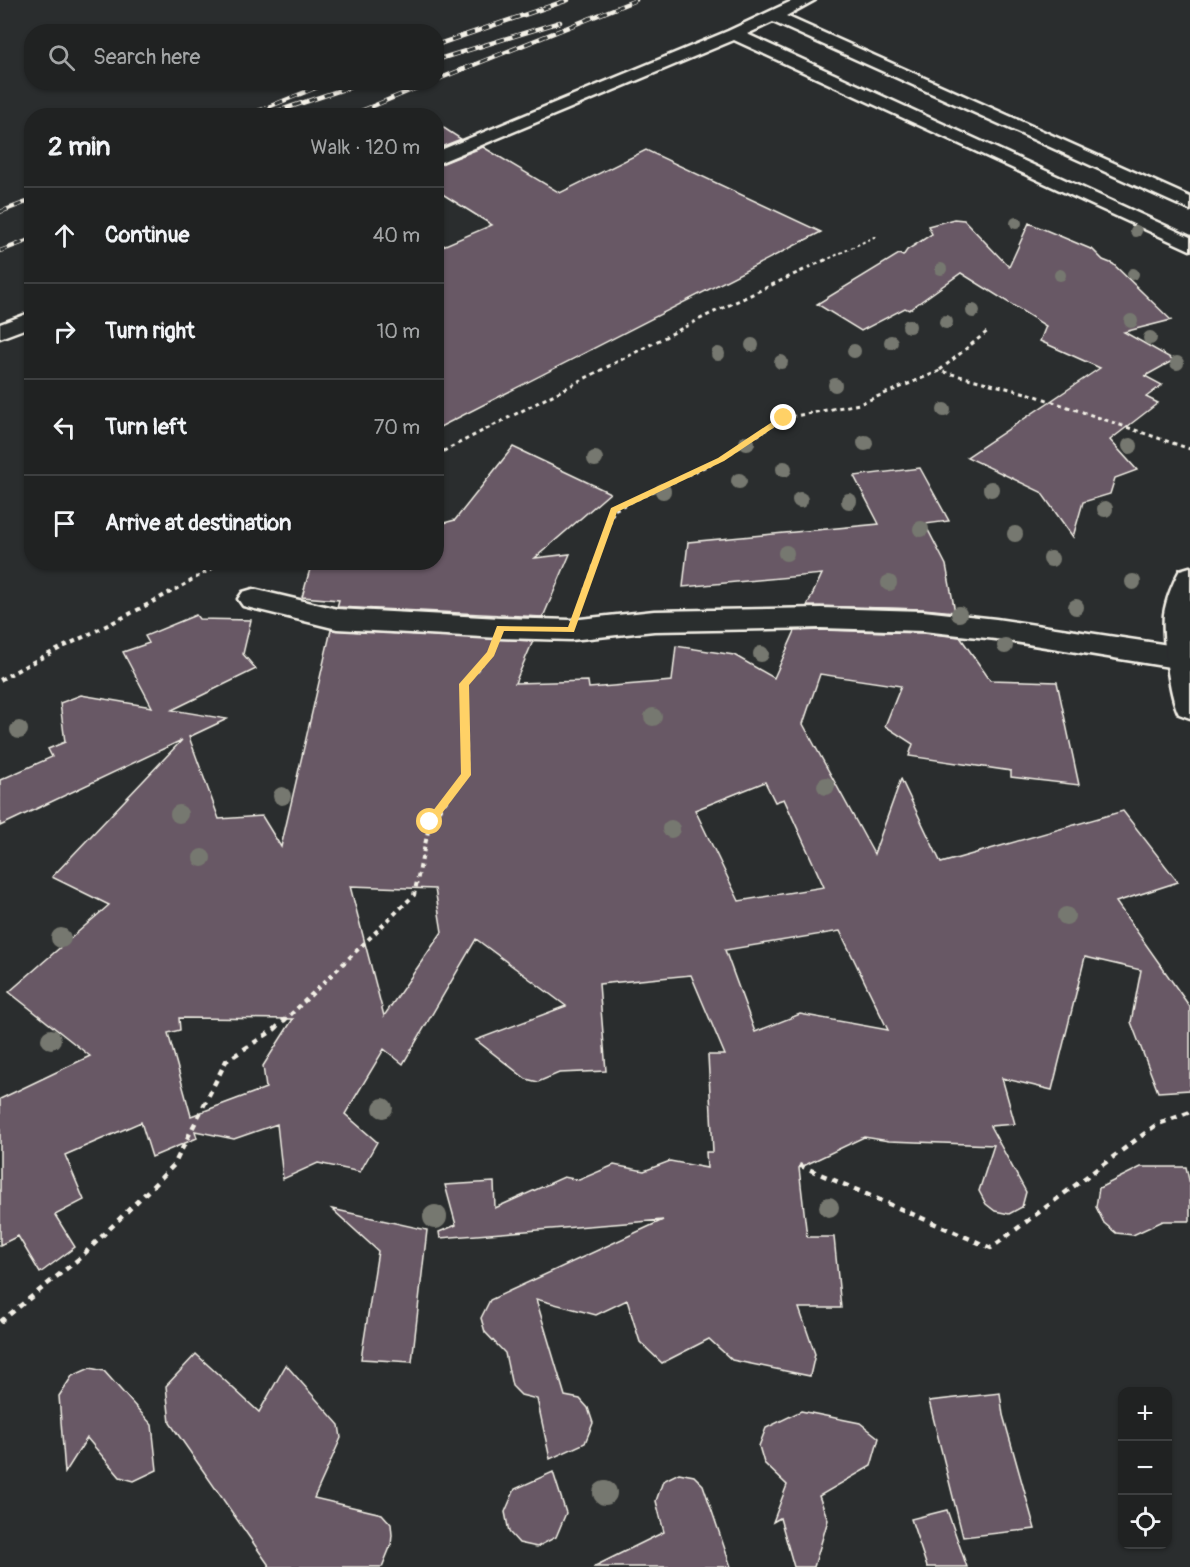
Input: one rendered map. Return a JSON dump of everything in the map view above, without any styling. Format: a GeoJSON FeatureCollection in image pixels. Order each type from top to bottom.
{"type":"FeatureCollection","features":[{"type":"Feature","properties":{"kind":"street"},"geometry":{"type":"LineString","coordinates":[[1190,577],[1179,613],[1182,658],[1190,706]]}},
{"type":"Feature","properties":{"kind":"street"},"geometry":{"type":"LineString","coordinates":[[253,599],[337,619],[500,628],[571,630],[666,621],[821,618],[923,621],[1182,658]]}},
{"type":"Feature","properties":{"kind":"lane"},"geometry":{"type":"LineString","coordinates":[[444,156],[734,34],[807,0]]}},
{"type":"Feature","properties":{"kind":"lane"},"geometry":{"type":"LineString","coordinates":[[773,16],[1190,204]]}},
{"type":"Feature","properties":{"kind":"lane"},"geometry":{"type":"LineString","coordinates":[[734,34],[1190,244]]}},
{"type":"Feature","properties":{"kind":"lane"},"geometry":{"type":"LineString","coordinates":[[0,332],[24,322]]}},
{"type":"Feature","properties":{"kind":"path"},"geometry":{"type":"LineString","coordinates":[[444,451],[708,315],[876,236]]}},
{"type":"Feature","properties":{"kind":"path"},"geometry":{"type":"LineString","coordinates":[[571,630],[614,510],[721,459],[784,418],[859,404],[940,371],[989,330]]}},
{"type":"Feature","properties":{"kind":"path"},"geometry":{"type":"LineString","coordinates":[[940,371],[1030,394],[1190,449]]}},
{"type":"Feature","properties":{"kind":"path"},"geometry":{"type":"LineString","coordinates":[[0,680],[28,664],[124,619],[209,570]]}},
{"type":"Feature","properties":{"kind":"path"},"geometry":{"type":"LineString","coordinates":[[0,1322],[81,1257],[174,1165],[226,1061],[275,1029],[414,895],[430,822],[466,775],[464,684],[491,653],[500,628]]}},
{"type":"Feature","properties":{"kind":"path"},"geometry":{"type":"LineString","coordinates":[[799,1165],[991,1248],[1156,1125],[1190,1112]]}},
{"type":"Feature","properties":{"kind":"building"},"geometry":{"type":"Polygon","coordinates":[[[444,128],[461,139],[444,146],[444,128]]]}},
{"type":"Feature","properties":{"kind":"building"},"geometry":{"type":"Polygon","coordinates":[[[483,147],[560,193],[646,150],[821,232],[444,425],[444,246],[492,225],[444,195],[444,163],[483,147]]]}},
{"type":"Feature","properties":{"kind":"building"},"geometry":{"type":"Polygon","coordinates":[[[954,219],[964,220],[1009,267],[1029,223],[1093,250],[1103,260],[1113,264],[1171,320],[1124,332],[1174,360],[1145,376],[1162,385],[1146,397],[1158,403],[1110,440],[1137,470],[1115,478],[1110,494],[1083,502],[1073,537],[1041,492],[967,457],[1100,368],[1040,341],[1046,326],[961,273],[909,310],[905,308],[861,331],[817,304],[899,254],[903,256],[907,250],[932,234],[928,226],[954,219]]]}},
{"type":"Feature","properties":{"kind":"building"},"geometry":{"type":"Polygon","coordinates":[[[513,447],[610,493],[535,558],[570,554],[543,617],[337,607],[339,600],[302,597],[310,570],[444,570],[444,523],[455,520],[513,447]]]}},
{"type":"Feature","properties":{"kind":"building"},"geometry":{"type":"Polygon","coordinates":[[[920,468],[949,521],[925,524],[946,565],[955,612],[807,606],[822,574],[683,587],[688,542],[879,524],[854,476],[920,468]]]}},
{"type":"Feature","properties":{"kind":"building"},"geometry":{"type":"Polygon","coordinates":[[[196,615],[199,619],[251,620],[243,654],[256,669],[172,710],[227,719],[189,737],[219,819],[262,816],[281,847],[331,630],[533,641],[515,683],[588,681],[589,688],[672,681],[676,646],[734,655],[774,678],[795,631],[923,633],[960,637],[990,680],[1057,682],[1079,785],[1011,777],[1011,771],[909,756],[913,744],[885,726],[901,686],[820,674],[803,724],[874,854],[901,779],[941,863],[1123,811],[1178,882],[1116,902],[1190,1007],[1190,1090],[1158,1092],[1131,1022],[1141,970],[1085,957],[1052,1090],[1002,1078],[1015,1124],[990,1126],[1026,1192],[1022,1207],[1009,1214],[995,1211],[986,1204],[979,1191],[994,1145],[889,1141],[864,1137],[799,1168],[807,1237],[834,1237],[841,1308],[799,1308],[815,1354],[810,1376],[732,1360],[709,1339],[662,1363],[640,1342],[627,1300],[596,1315],[536,1299],[565,1396],[580,1399],[588,1408],[593,1423],[585,1443],[550,1459],[537,1399],[521,1395],[512,1386],[505,1353],[485,1332],[481,1318],[490,1300],[663,1220],[440,1238],[439,1232],[456,1225],[445,1185],[494,1182],[495,1208],[564,1177],[579,1180],[614,1165],[644,1171],[670,1161],[707,1168],[706,1152],[713,1152],[708,1055],[725,1055],[691,975],[599,984],[606,1071],[559,1073],[538,1082],[526,1079],[476,1040],[566,1006],[476,939],[403,1064],[384,1049],[345,1114],[377,1142],[360,1172],[318,1163],[283,1179],[277,1124],[234,1139],[195,1131],[197,1138],[152,1157],[141,1122],[65,1155],[84,1200],[55,1215],[75,1247],[40,1273],[18,1236],[0,1245],[0,1099],[90,1056],[9,992],[109,905],[52,877],[182,740],[0,826],[0,780],[52,757],[48,749],[65,742],[60,703],[81,695],[152,707],[123,652],[149,643],[145,636],[196,615]],[[765,782],[695,810],[739,901],[824,887],[784,799],[775,802],[765,782]],[[350,886],[384,1016],[442,932],[435,889],[350,886]],[[840,931],[725,950],[755,1032],[800,1014],[888,1030],[840,931]],[[179,1018],[180,1030],[168,1033],[191,1116],[266,1088],[263,1066],[293,1019],[179,1018]]]}},
{"type":"Feature","properties":{"kind":"building"},"geometry":{"type":"Polygon","coordinates":[[[1141,1167],[1186,1167],[1190,1184],[1190,1221],[1163,1221],[1133,1235],[1116,1233],[1104,1223],[1096,1207],[1099,1188],[1141,1167]]]}},
{"type":"Feature","properties":{"kind":"building"},"geometry":{"type":"Polygon","coordinates":[[[332,1209],[427,1230],[412,1362],[361,1359],[378,1251],[332,1209]]]}},
{"type":"Feature","properties":{"kind":"building"},"geometry":{"type":"Polygon","coordinates":[[[196,1354],[259,1412],[286,1365],[339,1425],[341,1438],[314,1498],[382,1514],[391,1524],[392,1535],[391,1545],[382,1567],[270,1567],[170,1423],[166,1386],[196,1354]]]}},
{"type":"Feature","properties":{"kind":"building"},"geometry":{"type":"Polygon","coordinates":[[[90,1368],[104,1371],[152,1425],[157,1470],[134,1481],[120,1477],[87,1438],[65,1473],[59,1396],[72,1376],[90,1368]]]}},
{"type":"Feature","properties":{"kind":"building"},"geometry":{"type":"Polygon","coordinates":[[[1000,1393],[1003,1415],[1035,1529],[963,1537],[929,1401],[1000,1393]]]}},
{"type":"Feature","properties":{"kind":"building"},"geometry":{"type":"Polygon","coordinates":[[[801,1411],[860,1423],[879,1438],[871,1466],[819,1496],[828,1520],[814,1567],[794,1567],[780,1518],[773,1522],[787,1485],[764,1463],[759,1446],[766,1428],[801,1411]]]}},
{"type":"Feature","properties":{"kind":"building"},"geometry":{"type":"Polygon","coordinates":[[[553,1472],[566,1513],[556,1537],[537,1547],[519,1543],[509,1532],[505,1512],[515,1489],[553,1472]]]}},
{"type":"Feature","properties":{"kind":"building"},"geometry":{"type":"Polygon","coordinates":[[[679,1473],[694,1476],[703,1485],[731,1567],[593,1567],[664,1532],[656,1501],[663,1481],[679,1473]]]}},
{"type":"Feature","properties":{"kind":"building"},"geometry":{"type":"Polygon","coordinates":[[[947,1510],[967,1567],[927,1567],[911,1519],[947,1510]]]}},
{"type":"Feature","properties":{"kind":"railway"},"geometry":{"type":"LineString","coordinates":[[444,42],[568,0]]}},
{"type":"Feature","properties":{"kind":"railway"},"geometry":{"type":"LineString","coordinates":[[444,77],[636,0]]}},
{"type":"Feature","properties":{"kind":"railway"},"geometry":{"type":"LineString","coordinates":[[444,58],[560,22]]}},
{"type":"Feature","properties":{"kind":"railway"},"geometry":{"type":"LineString","coordinates":[[266,108],[310,90]]}},
{"type":"Feature","properties":{"kind":"railway"},"geometry":{"type":"LineString","coordinates":[[287,108],[341,90]]}},
{"type":"Feature","properties":{"kind":"railway"},"geometry":{"type":"LineString","coordinates":[[368,108],[412,90]]}},
{"type":"Feature","properties":{"kind":"railway"},"geometry":{"type":"LineString","coordinates":[[0,212],[24,203]]}},
{"type":"Feature","properties":{"kind":"railway"},"geometry":{"type":"LineString","coordinates":[[0,251],[24,242]]}},
{"type":"Feature","properties":{"kind":"route"},"geometry":{"type":"LineString","coordinates":[[430,822],[466,775],[464,684],[491,653],[500,628],[571,630],[614,510],[721,459],[784,418]]}}]}
